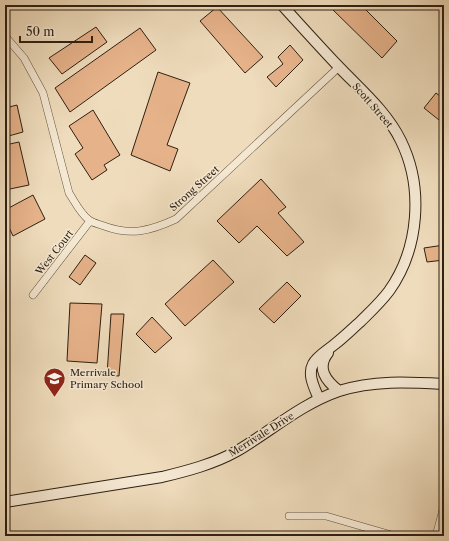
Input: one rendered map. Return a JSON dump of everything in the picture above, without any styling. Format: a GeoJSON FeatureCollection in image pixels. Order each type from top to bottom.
{"type":"FeatureCollection","features":[{"type":"Feature","properties":{"kind":"street","name":"Scott Street"},"geometry":{"type":"LineString","coordinates":[[282,5],[387,118],[401,142],[412,174],[415,216],[413,233],[405,262],[389,290],[372,310],[336,344],[323,360],[322,367],[326,377],[339,391]]}},
{"type":"Feature","properties":{"kind":"street","name":"Strong Street"},"geometry":{"type":"LineString","coordinates":[[5,36],[24,58],[43,93],[69,193],[78,207],[90,220],[109,228],[125,231],[157,228],[176,219],[339,67]]}},
{"type":"Feature","properties":{"kind":"street","name":"West Court"},"geometry":{"type":"LineString","coordinates":[[33,295],[90,220]]}},
{"type":"Feature","properties":{"kind":"street","name":"Scott Street"},"geometry":{"type":"LineString","coordinates":[[319,399],[314,386],[311,370],[317,359],[336,344]]}},
{"type":"Feature","properties":{"kind":"street","name":"Merrivale Drive"},"geometry":{"type":"LineString","coordinates":[[5,502],[162,477],[184,471],[235,452],[300,410],[319,399],[339,391],[363,385],[386,382],[444,384]]}},
{"type":"Feature","properties":{"kind":"street"},"geometry":{"type":"LineString","coordinates":[[436,536],[444,506]]}},
{"type":"Feature","properties":{"kind":"street"},"geometry":{"type":"LineString","coordinates":[[289,516],[326,516],[395,536]]}},
{"type":"Feature","properties":{"kind":"building"},"geometry":{"type":"Polygon","coordinates":[[[328,5],[361,5],[397,41],[382,58],[328,5]]]}},
{"type":"Feature","properties":{"kind":"building"},"geometry":{"type":"Polygon","coordinates":[[[217,7],[263,57],[245,73],[200,21],[217,7]]]}},
{"type":"Feature","properties":{"kind":"building"},"geometry":{"type":"Polygon","coordinates":[[[96,27],[107,42],[62,74],[49,58],[96,27]]]}},
{"type":"Feature","properties":{"kind":"building"},"geometry":{"type":"Polygon","coordinates":[[[140,28],[156,50],[70,112],[55,88],[140,28]]]}},
{"type":"Feature","properties":{"kind":"building"},"geometry":{"type":"Polygon","coordinates":[[[290,45],[303,60],[276,87],[267,77],[283,64],[278,57],[290,45]]]}},
{"type":"Feature","properties":{"kind":"building"},"geometry":{"type":"Polygon","coordinates":[[[158,72],[190,83],[167,145],[178,149],[170,171],[131,155],[158,72]]]}},
{"type":"Feature","properties":{"kind":"building"},"geometry":{"type":"Polygon","coordinates":[[[436,93],[444,99],[444,124],[424,108],[436,93]]]}},
{"type":"Feature","properties":{"kind":"building"},"geometry":{"type":"Polygon","coordinates":[[[17,105],[23,132],[5,137],[5,108],[17,105]]]}},
{"type":"Feature","properties":{"kind":"building"},"geometry":{"type":"Polygon","coordinates":[[[93,110],[120,155],[104,165],[107,170],[92,180],[75,154],[83,148],[69,126],[93,110]]]}},
{"type":"Feature","properties":{"kind":"building"},"geometry":{"type":"Polygon","coordinates":[[[19,142],[29,185],[5,190],[5,145],[19,142]]]}},
{"type":"Feature","properties":{"kind":"building"},"geometry":{"type":"Polygon","coordinates":[[[261,179],[286,207],[278,213],[304,242],[287,256],[257,226],[239,243],[217,221],[261,179]]]}},
{"type":"Feature","properties":{"kind":"building"},"geometry":{"type":"Polygon","coordinates":[[[442,191],[444,191],[444,211],[440,211],[442,191]]]}},
{"type":"Feature","properties":{"kind":"building"},"geometry":{"type":"Polygon","coordinates":[[[33,195],[45,219],[13,236],[5,219],[5,210],[33,195]]]}},
{"type":"Feature","properties":{"kind":"building"},"geometry":{"type":"Polygon","coordinates":[[[444,245],[444,260],[427,262],[424,248],[444,245]]]}},
{"type":"Feature","properties":{"kind":"building"},"geometry":{"type":"Polygon","coordinates":[[[85,255],[96,263],[80,285],[69,277],[85,255]]]}},
{"type":"Feature","properties":{"kind":"building"},"geometry":{"type":"Polygon","coordinates":[[[213,260],[234,282],[185,326],[165,304],[213,260]]]}},
{"type":"Feature","properties":{"kind":"building"},"geometry":{"type":"Polygon","coordinates":[[[287,282],[301,296],[274,323],[259,309],[287,282]]]}},
{"type":"Feature","properties":{"kind":"building"},"geometry":{"type":"Polygon","coordinates":[[[70,303],[102,304],[97,363],[67,361],[70,303]]]}},
{"type":"Feature","properties":{"kind":"building"},"geometry":{"type":"Polygon","coordinates":[[[111,314],[124,314],[119,376],[107,375],[111,314]]]}},
{"type":"Feature","properties":{"kind":"building"},"geometry":{"type":"Polygon","coordinates":[[[152,317],[172,338],[155,353],[136,334],[152,317]]]}},
{"type":"Feature","properties":{"kind":"place","name":"Merrivale Primary School"},"geometry":{"type":"Point","coordinates":[54,398]}}]}
